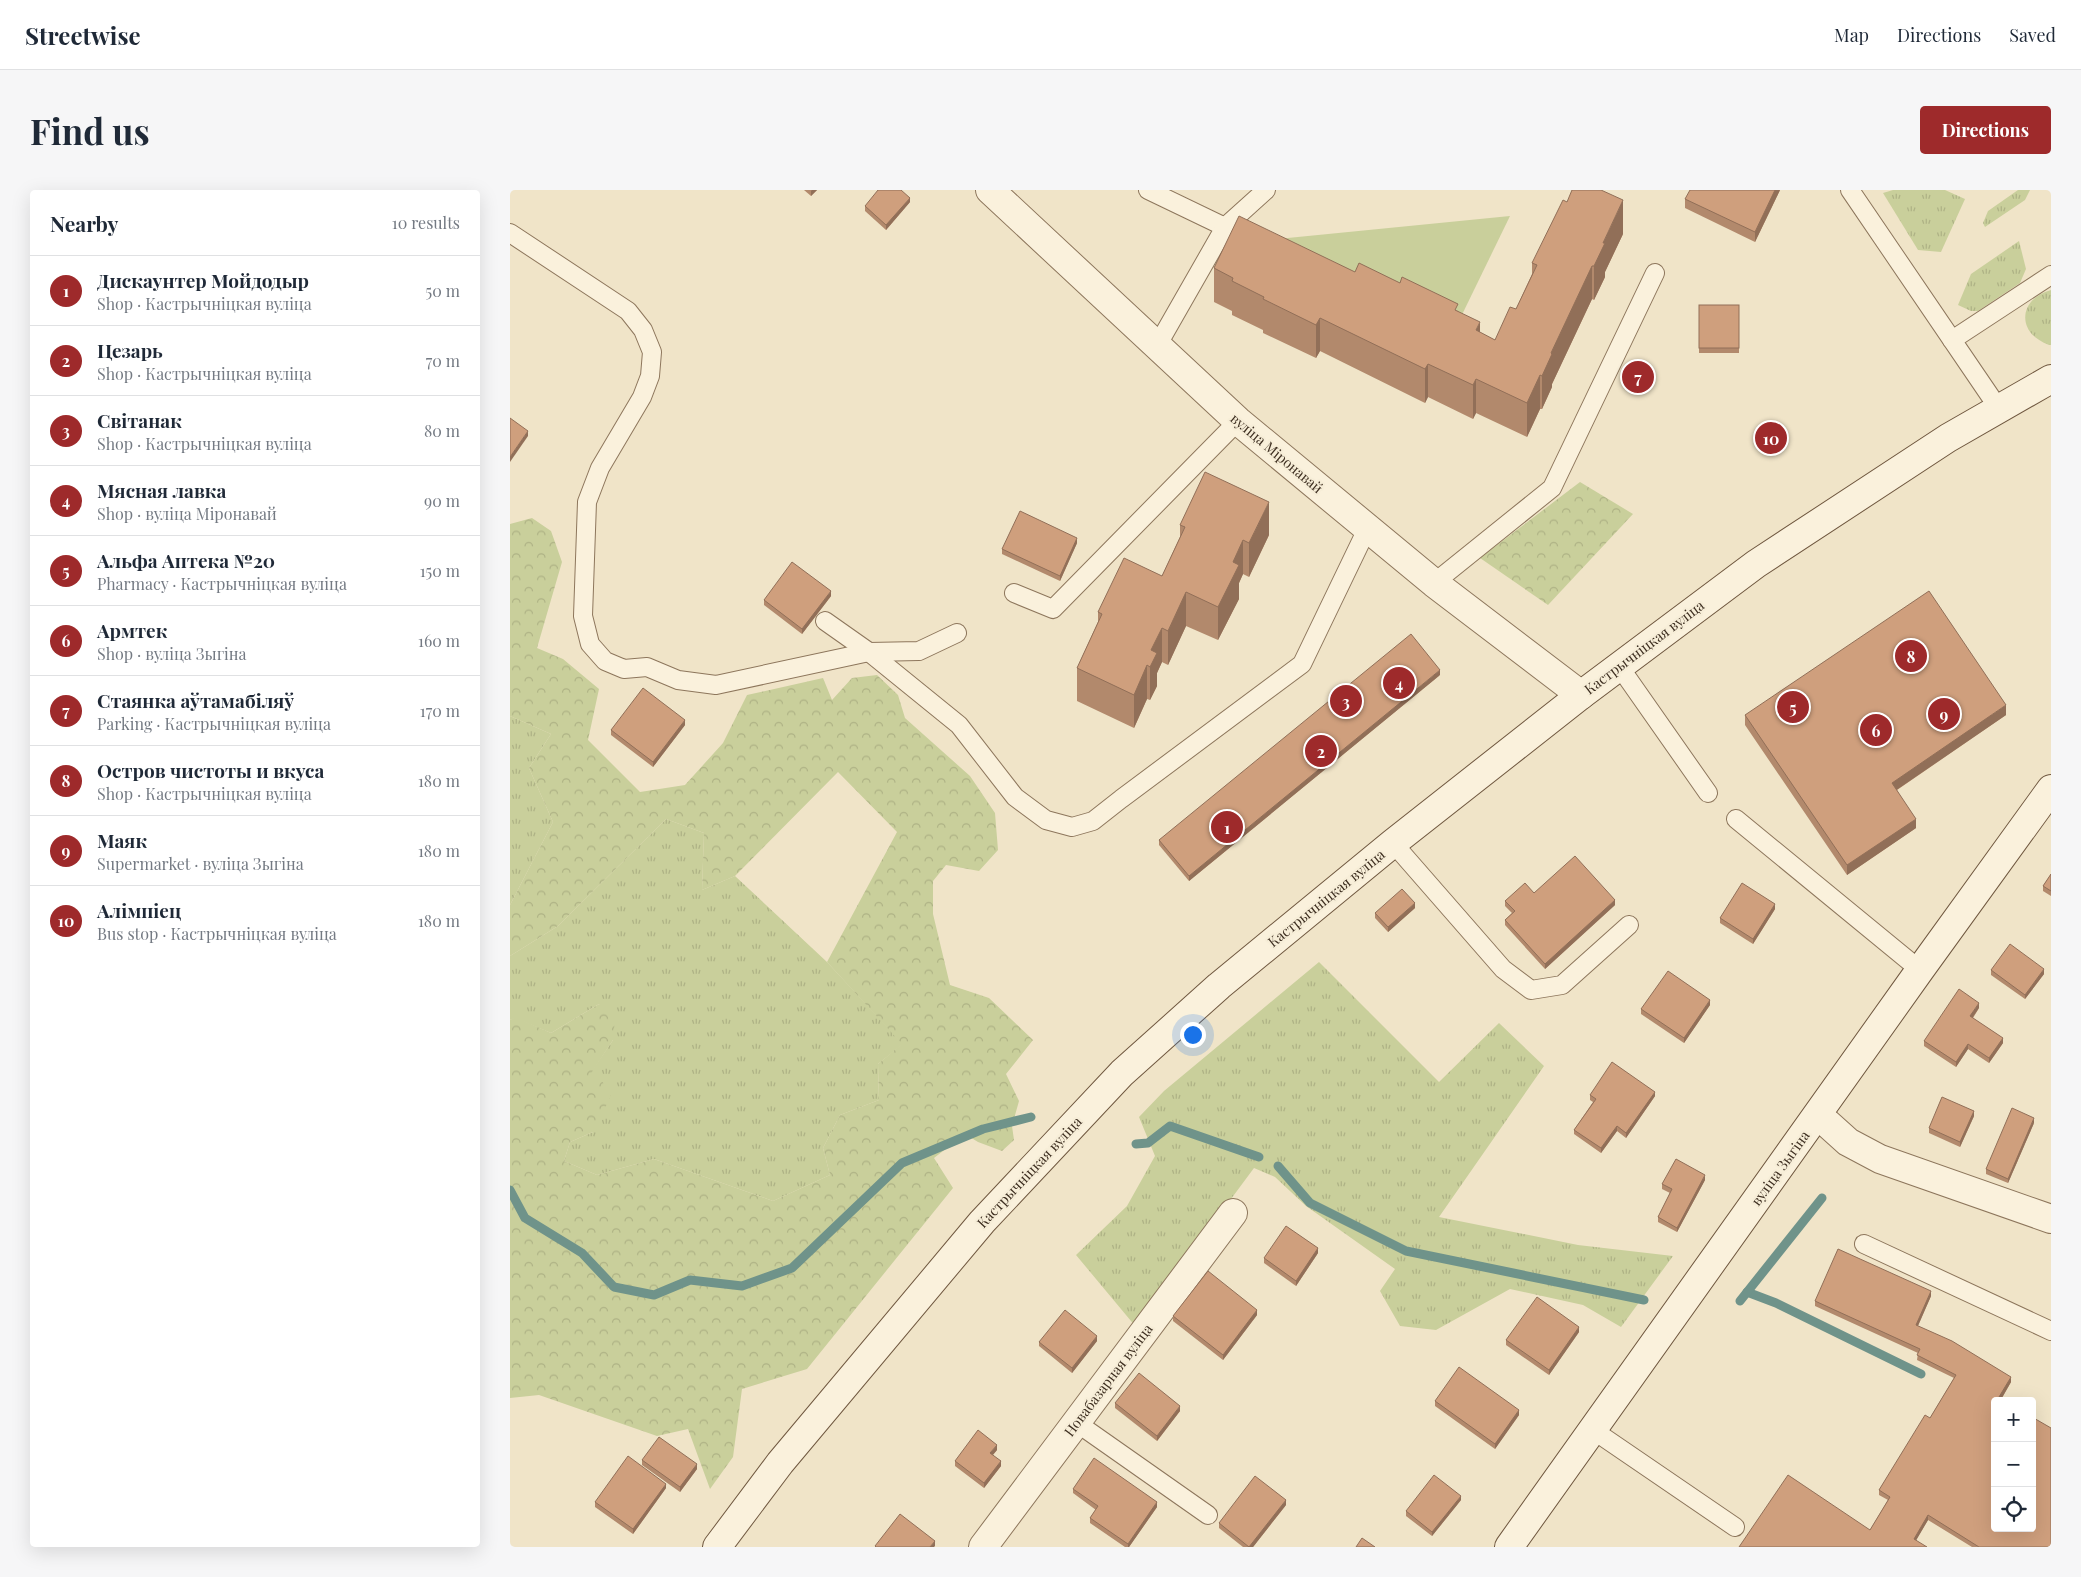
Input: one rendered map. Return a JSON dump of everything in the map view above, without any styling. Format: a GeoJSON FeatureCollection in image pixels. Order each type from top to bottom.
{"type":"FeatureCollection","features":[{"type":"Feature","properties":{"kind":"street","name":"вуліца Міронавай"},"geometry":{"type":"LineString","coordinates":[[990,190],[1238,421],[1434,583],[1581,695]]}},
{"type":"Feature","properties":{"kind":"street","name":"Кастрычніцкая вуліца"},"geometry":{"type":"LineString","coordinates":[[717,1547],[780,1463],[982,1222],[1115,1080],[1219,986],[1393,843],[1581,695],[1756,564],[1948,438],[2051,379]]}},
{"type":"Feature","properties":{"kind":"street","name":"вуліца Зыгіна"},"geometry":{"type":"LineString","coordinates":[[1509,1547],[2051,789]]}},
{"type":"Feature","properties":{"kind":"street"},"geometry":{"type":"LineString","coordinates":[[1818,1115],[1848,1142],[1880,1159],[2051,1219]]}},
{"type":"Feature","properties":{"kind":"street","name":"Новабазарная вуліца"},"geometry":{"type":"LineString","coordinates":[[983,1547],[1077,1424],[1233,1213]]}},
{"type":"Feature","properties":{"kind":"lane"},"geometry":{"type":"LineString","coordinates":[[1148,190],[1225,227]]}},
{"type":"Feature","properties":{"kind":"lane"},"geometry":{"type":"LineString","coordinates":[[1157,346],[1225,227],[1266,190]]}},
{"type":"Feature","properties":{"kind":"lane"},"geometry":{"type":"LineString","coordinates":[[1850,190],[2000,409]]}},
{"type":"Feature","properties":{"kind":"lane"},"geometry":{"type":"LineString","coordinates":[[510,233],[628,311],[643,330],[652,352],[650,376],[642,397],[600,468],[587,502],[583,616],[590,644],[605,661],[624,669],[647,667],[678,680],[716,685],[869,652],[919,651],[957,633]]}},
{"type":"Feature","properties":{"kind":"lane"},"geometry":{"type":"LineString","coordinates":[[1434,583],[1552,488],[1655,273]]}},
{"type":"Feature","properties":{"kind":"lane"},"geometry":{"type":"LineString","coordinates":[[1952,340],[2051,275]]}},
{"type":"Feature","properties":{"kind":"lane"},"geometry":{"type":"LineString","coordinates":[[1014,593],[1053,609],[1238,421]]}},
{"type":"Feature","properties":{"kind":"lane"},"geometry":{"type":"LineString","coordinates":[[825,621],[869,652],[959,725],[1015,797],[1046,820],[1072,828],[1094,821],[1120,798],[1302,664],[1367,529]]}},
{"type":"Feature","properties":{"kind":"lane"},"geometry":{"type":"LineString","coordinates":[[1619,666],[1708,794]]}},
{"type":"Feature","properties":{"kind":"lane"},"geometry":{"type":"LineString","coordinates":[[1736,819],[1920,970]]}},
{"type":"Feature","properties":{"kind":"lane"},"geometry":{"type":"LineString","coordinates":[[1393,843],[1503,969],[1531,990],[1562,985],[1629,925]]}},
{"type":"Feature","properties":{"kind":"lane"},"geometry":{"type":"LineString","coordinates":[[1864,1244],[2051,1330]]}},
{"type":"Feature","properties":{"kind":"lane"},"geometry":{"type":"LineString","coordinates":[[1077,1424],[1208,1515]]}},
{"type":"Feature","properties":{"kind":"lane"},"geometry":{"type":"LineString","coordinates":[[1593,1430],[1735,1528]]}},
{"type":"Feature","properties":{"kind":"green space"},"geometry":{"type":"Polygon","coordinates":[[[1893,190],[1945,190],[1965,199],[1941,252],[1918,250],[1883,193],[1893,190]]]}},
{"type":"Feature","properties":{"kind":"green space"},"geometry":{"type":"Polygon","coordinates":[[[2018,190],[2030,190],[2025,200],[1985,227],[1983,223],[1988,211],[2018,190]]]}},
{"type":"Feature","properties":{"kind":"green space"},"geometry":{"type":"Polygon","coordinates":[[[1510,216],[1457,325],[1247,242],[1510,216]]]}},
{"type":"Feature","properties":{"kind":"green space"},"geometry":{"type":"Polygon","coordinates":[[[2019,241],[2026,269],[2020,283],[1978,311],[1971,311],[1958,305],[1971,274],[2019,241]]]}},
{"type":"Feature","properties":{"kind":"green space"},"geometry":{"type":"Polygon","coordinates":[[[2051,290],[2051,345],[2049,345],[2038,340],[2031,333],[2026,325],[2025,316],[2027,308],[2032,301],[2040,294],[2051,290]]]}},
{"type":"Feature","properties":{"kind":"green space"},"geometry":{"type":"Polygon","coordinates":[[[1580,482],[1633,514],[1548,605],[1480,558],[1580,482]]]}},
{"type":"Feature","properties":{"kind":"green space"},"geometry":{"type":"Polygon","coordinates":[[[532,518],[551,531],[562,562],[537,648],[563,659],[599,689],[588,740],[640,792],[685,785],[723,743],[747,695],[823,678],[832,700],[852,678],[877,675],[898,695],[905,718],[970,776],[995,813],[998,850],[979,871],[946,865],[933,881],[933,914],[950,985],[989,998],[1033,1040],[1006,1074],[1019,1101],[1012,1126],[1014,1140],[1002,1151],[978,1142],[965,1134],[934,1158],[953,1188],[807,1369],[742,1389],[733,1457],[710,1489],[688,1429],[657,1436],[539,1395],[510,1398],[510,1020],[515,1017],[551,1033],[599,1004],[615,1019],[613,1040],[588,1078],[602,1081],[611,1096],[593,1132],[570,1142],[564,1161],[597,1175],[654,1159],[773,1201],[830,1175],[823,1148],[840,1115],[879,1100],[878,1064],[902,1044],[827,962],[897,832],[838,772],[735,876],[702,890],[704,833],[666,819],[558,926],[510,956],[510,905],[553,822],[529,768],[551,734],[510,716],[510,524],[532,518]]]}},
{"type":"Feature","properties":{"kind":"green space"},"geometry":{"type":"Polygon","coordinates":[[[510,716],[551,734],[529,768],[553,822],[510,905],[510,716]]]}},
{"type":"Feature","properties":{"kind":"green space"},"geometry":{"type":"Polygon","coordinates":[[[666,819],[704,833],[702,890],[735,876],[827,962],[903,1044],[878,1064],[879,1100],[840,1115],[823,1148],[830,1175],[773,1201],[654,1159],[597,1175],[564,1161],[570,1142],[593,1132],[587,1078],[613,1040],[599,1004],[551,1033],[515,1018],[510,1020],[510,956],[558,926],[666,819]]]}},
{"type":"Feature","properties":{"kind":"green space"},"geometry":{"type":"Polygon","coordinates":[[[1319,962],[1439,1082],[1499,1023],[1544,1066],[1439,1217],[1578,1245],[1673,1256],[1621,1327],[1583,1305],[1510,1289],[1436,1330],[1400,1326],[1380,1291],[1395,1269],[1306,1206],[1275,1177],[1254,1168],[1136,1327],[1076,1255],[1127,1206],[1155,1156],[1139,1117],[1164,1091],[1319,962]]]}},
{"type":"Feature","properties":{"kind":"building"},"geometry":{"type":"Polygon","coordinates":[[[878,190],[901,190],[910,198],[886,225],[865,206],[878,190]]]}},
{"type":"Feature","properties":{"kind":"building"},"geometry":{"type":"Polygon","coordinates":[[[1572,190],[1601,190],[1623,200],[1603,243],[1605,243],[1594,266],[1592,266],[1542,376],[1540,375],[1527,403],[1476,379],[1473,385],[1428,364],[1425,369],[1320,318],[1316,325],[1263,299],[1264,297],[1232,281],[1233,278],[1214,268],[1239,216],[1355,272],[1359,263],[1400,283],[1402,277],[1458,304],[1455,310],[1480,322],[1476,330],[1495,340],[1510,307],[1516,309],[1537,265],[1532,263],[1563,200],[1567,202],[1572,190]]]}},
{"type":"Feature","properties":{"kind":"building"},"geometry":{"type":"Polygon","coordinates":[[[1690,190],[1775,190],[1755,232],[1685,199],[1690,190]]]}},
{"type":"Feature","properties":{"kind":"building"},"geometry":{"type":"Polygon","coordinates":[[[1699,305],[1739,305],[1739,348],[1699,348],[1699,305]]]}},
{"type":"Feature","properties":{"kind":"building"},"geometry":{"type":"Polygon","coordinates":[[[510,418],[528,431],[510,457],[510,418]]]}},
{"type":"Feature","properties":{"kind":"building"},"geometry":{"type":"Polygon","coordinates":[[[1205,472],[1269,502],[1249,543],[1243,540],[1233,562],[1239,565],[1218,607],[1186,592],[1168,631],[1162,628],[1151,650],[1157,653],[1150,667],[1147,665],[1134,695],[1077,668],[1102,614],[1098,612],[1124,558],[1162,576],[1185,527],[1180,525],[1205,472]]]}},
{"type":"Feature","properties":{"kind":"building"},"geometry":{"type":"Polygon","coordinates":[[[1020,511],[1077,538],[1060,576],[1002,549],[1020,511]]]}},
{"type":"Feature","properties":{"kind":"building"},"geometry":{"type":"Polygon","coordinates":[[[792,562],[831,591],[802,629],[764,600],[792,562]]]}},
{"type":"Feature","properties":{"kind":"building"},"geometry":{"type":"Polygon","coordinates":[[[1929,591],[2006,705],[1892,783],[1916,819],[1847,865],[1745,715],[1929,591]]]}},
{"type":"Feature","properties":{"kind":"building"},"geometry":{"type":"Polygon","coordinates":[[[1411,634],[1440,670],[1189,876],[1159,840],[1411,634]]]}},
{"type":"Feature","properties":{"kind":"building"},"geometry":{"type":"Polygon","coordinates":[[[643,688],[685,720],[653,762],[611,730],[643,688]]]}},
{"type":"Feature","properties":{"kind":"building"},"geometry":{"type":"Polygon","coordinates":[[[1575,856],[1615,900],[1545,964],[1505,920],[1515,911],[1505,901],[1525,883],[1534,893],[1575,856]]]}},
{"type":"Feature","properties":{"kind":"building"},"geometry":{"type":"Polygon","coordinates":[[[2051,874],[2051,891],[2043,886],[2051,874]]]}},
{"type":"Feature","properties":{"kind":"building"},"geometry":{"type":"Polygon","coordinates":[[[1742,883],[1775,904],[1753,939],[1720,918],[1742,883]]]}},
{"type":"Feature","properties":{"kind":"building"},"geometry":{"type":"Polygon","coordinates":[[[1402,889],[1415,903],[1388,927],[1375,913],[1402,889]]]}},
{"type":"Feature","properties":{"kind":"building"},"geometry":{"type":"Polygon","coordinates":[[[2010,944],[2044,969],[2025,995],[1991,970],[2010,944]]]}},
{"type":"Feature","properties":{"kind":"building"},"geometry":{"type":"Polygon","coordinates":[[[1668,971],[1710,1000],[1684,1038],[1641,1009],[1668,971]]]}},
{"type":"Feature","properties":{"kind":"building"},"geometry":{"type":"Polygon","coordinates":[[[1959,989],[1979,1003],[1970,1016],[2003,1038],[1989,1058],[1968,1044],[1956,1062],[1924,1041],[1959,989]]]}},
{"type":"Feature","properties":{"kind":"building"},"geometry":{"type":"Polygon","coordinates":[[[1612,1062],[1655,1092],[1626,1133],[1617,1126],[1601,1148],[1574,1130],[1596,1099],[1590,1095],[1612,1062]]]}},
{"type":"Feature","properties":{"kind":"building"},"geometry":{"type":"Polygon","coordinates":[[[1942,1097],[1974,1111],[1960,1142],[1929,1128],[1942,1097]]]}},
{"type":"Feature","properties":{"kind":"building"},"geometry":{"type":"Polygon","coordinates":[[[2012,1108],[2034,1118],[2008,1179],[1986,1169],[2012,1108]]]}},
{"type":"Feature","properties":{"kind":"building"},"geometry":{"type":"Polygon","coordinates":[[[1676,1159],[1705,1175],[1677,1228],[1658,1217],[1672,1189],[1662,1184],[1676,1159]]]}},
{"type":"Feature","properties":{"kind":"building"},"geometry":{"type":"Polygon","coordinates":[[[1286,1226],[1318,1248],[1296,1281],[1264,1258],[1286,1226]]]}},
{"type":"Feature","properties":{"kind":"building"},"geometry":{"type":"Polygon","coordinates":[[[1838,1249],[1931,1291],[1916,1325],[1952,1341],[2011,1377],[1999,1397],[1991,1397],[1991,1532],[2036,1532],[2036,1419],[2051,1428],[2051,1547],[1979,1547],[1928,1515],[1914,1539],[1927,1547],[1739,1547],[1788,1475],[1870,1530],[1890,1497],[1879,1490],[1925,1415],[1930,1418],[1956,1375],[1917,1355],[1920,1349],[1815,1301],[1838,1249]]]}},
{"type":"Feature","properties":{"kind":"building"},"geometry":{"type":"Polygon","coordinates":[[[1208,1271],[1257,1310],[1223,1355],[1173,1316],[1208,1271]]]}},
{"type":"Feature","properties":{"kind":"building"},"geometry":{"type":"Polygon","coordinates":[[[1537,1297],[1579,1327],[1549,1370],[1506,1340],[1537,1297]]]}},
{"type":"Feature","properties":{"kind":"building"},"geometry":{"type":"Polygon","coordinates":[[[1065,1310],[1097,1336],[1072,1368],[1039,1342],[1065,1310]]]}},
{"type":"Feature","properties":{"kind":"building"},"geometry":{"type":"Polygon","coordinates":[[[1459,1367],[1519,1410],[1495,1444],[1435,1401],[1459,1367]]]}},
{"type":"Feature","properties":{"kind":"building"},"geometry":{"type":"Polygon","coordinates":[[[1139,1373],[1180,1406],[1157,1436],[1115,1403],[1139,1373]]]}},
{"type":"Feature","properties":{"kind":"building"},"geometry":{"type":"Polygon","coordinates":[[[978,1430],[997,1445],[990,1453],[1001,1461],[984,1483],[955,1461],[978,1430]]]}},
{"type":"Feature","properties":{"kind":"building"},"geometry":{"type":"Polygon","coordinates":[[[659,1437],[697,1464],[680,1487],[642,1460],[659,1437]]]}},
{"type":"Feature","properties":{"kind":"building"},"geometry":{"type":"Polygon","coordinates":[[[628,1456],[666,1484],[633,1529],[595,1502],[628,1456]]]}},
{"type":"Feature","properties":{"kind":"building"},"geometry":{"type":"Polygon","coordinates":[[[1094,1458],[1157,1502],[1128,1544],[1090,1518],[1098,1506],[1073,1489],[1094,1458]]]}},
{"type":"Feature","properties":{"kind":"building"},"geometry":{"type":"Polygon","coordinates":[[[1434,1475],[1461,1496],[1432,1532],[1406,1511],[1434,1475]]]}},
{"type":"Feature","properties":{"kind":"building"},"geometry":{"type":"Polygon","coordinates":[[[1255,1476],[1286,1500],[1249,1547],[1219,1523],[1255,1476]]]}},
{"type":"Feature","properties":{"kind":"building"},"geometry":{"type":"Polygon","coordinates":[[[900,1514],[935,1541],[930,1547],[875,1546],[900,1514]]]}},
{"type":"Feature","properties":{"kind":"building"},"geometry":{"type":"Polygon","coordinates":[[[1362,1538],[1375,1547],[1356,1547],[1362,1538]]]}},
{"type":"Feature","properties":{"kind":"waterway"},"geometry":{"type":"LineString","coordinates":[[510,1190],[525,1218],[582,1253],[614,1287],[654,1295],[690,1280],[742,1286],[792,1268],[902,1163],[983,1129],[1031,1117]]}},
{"type":"Feature","properties":{"kind":"waterway"},"geometry":{"type":"LineString","coordinates":[[1136,1144],[1148,1143],[1170,1126],[1259,1157]]}},
{"type":"Feature","properties":{"kind":"waterway"},"geometry":{"type":"LineString","coordinates":[[1278,1166],[1310,1203],[1406,1251],[1644,1300]]}},
{"type":"Feature","properties":{"kind":"waterway"},"geometry":{"type":"LineString","coordinates":[[1740,1301],[1822,1198]]}},
{"type":"Feature","properties":{"kind":"waterway"},"geometry":{"type":"LineString","coordinates":[[1747,1292],[1776,1303],[1921,1374]]}},
{"type":"Feature","properties":{"kind":"place","name":"Стаянка аўтамабіляў"},"geometry":{"type":"Point","coordinates":[1638,377]}},
{"type":"Feature","properties":{"kind":"place","name":"Алімпіец"},"geometry":{"type":"Point","coordinates":[1771,438]}},
{"type":"Feature","properties":{"kind":"place","name":"Остров чистоты и вкуса"},"geometry":{"type":"Point","coordinates":[1911,656]}},
{"type":"Feature","properties":{"kind":"place","name":"Мясная лавка"},"geometry":{"type":"Point","coordinates":[1399,683]}},
{"type":"Feature","properties":{"kind":"place","name":"Світанак"},"geometry":{"type":"Point","coordinates":[1346,701]}},
{"type":"Feature","properties":{"kind":"place","name":"Альфа Аптека №20"},"geometry":{"type":"Point","coordinates":[1793,707]}},
{"type":"Feature","properties":{"kind":"place","name":"Маяк"},"geometry":{"type":"Point","coordinates":[1944,714]}},
{"type":"Feature","properties":{"kind":"place","name":"Армтек"},"geometry":{"type":"Point","coordinates":[1876,730]}},
{"type":"Feature","properties":{"kind":"place","name":"Цезарь"},"geometry":{"type":"Point","coordinates":[1321,751]}},
{"type":"Feature","properties":{"kind":"place","name":"Дискаунтер Мойдодыр"},"geometry":{"type":"Point","coordinates":[1227,827]}}]}
